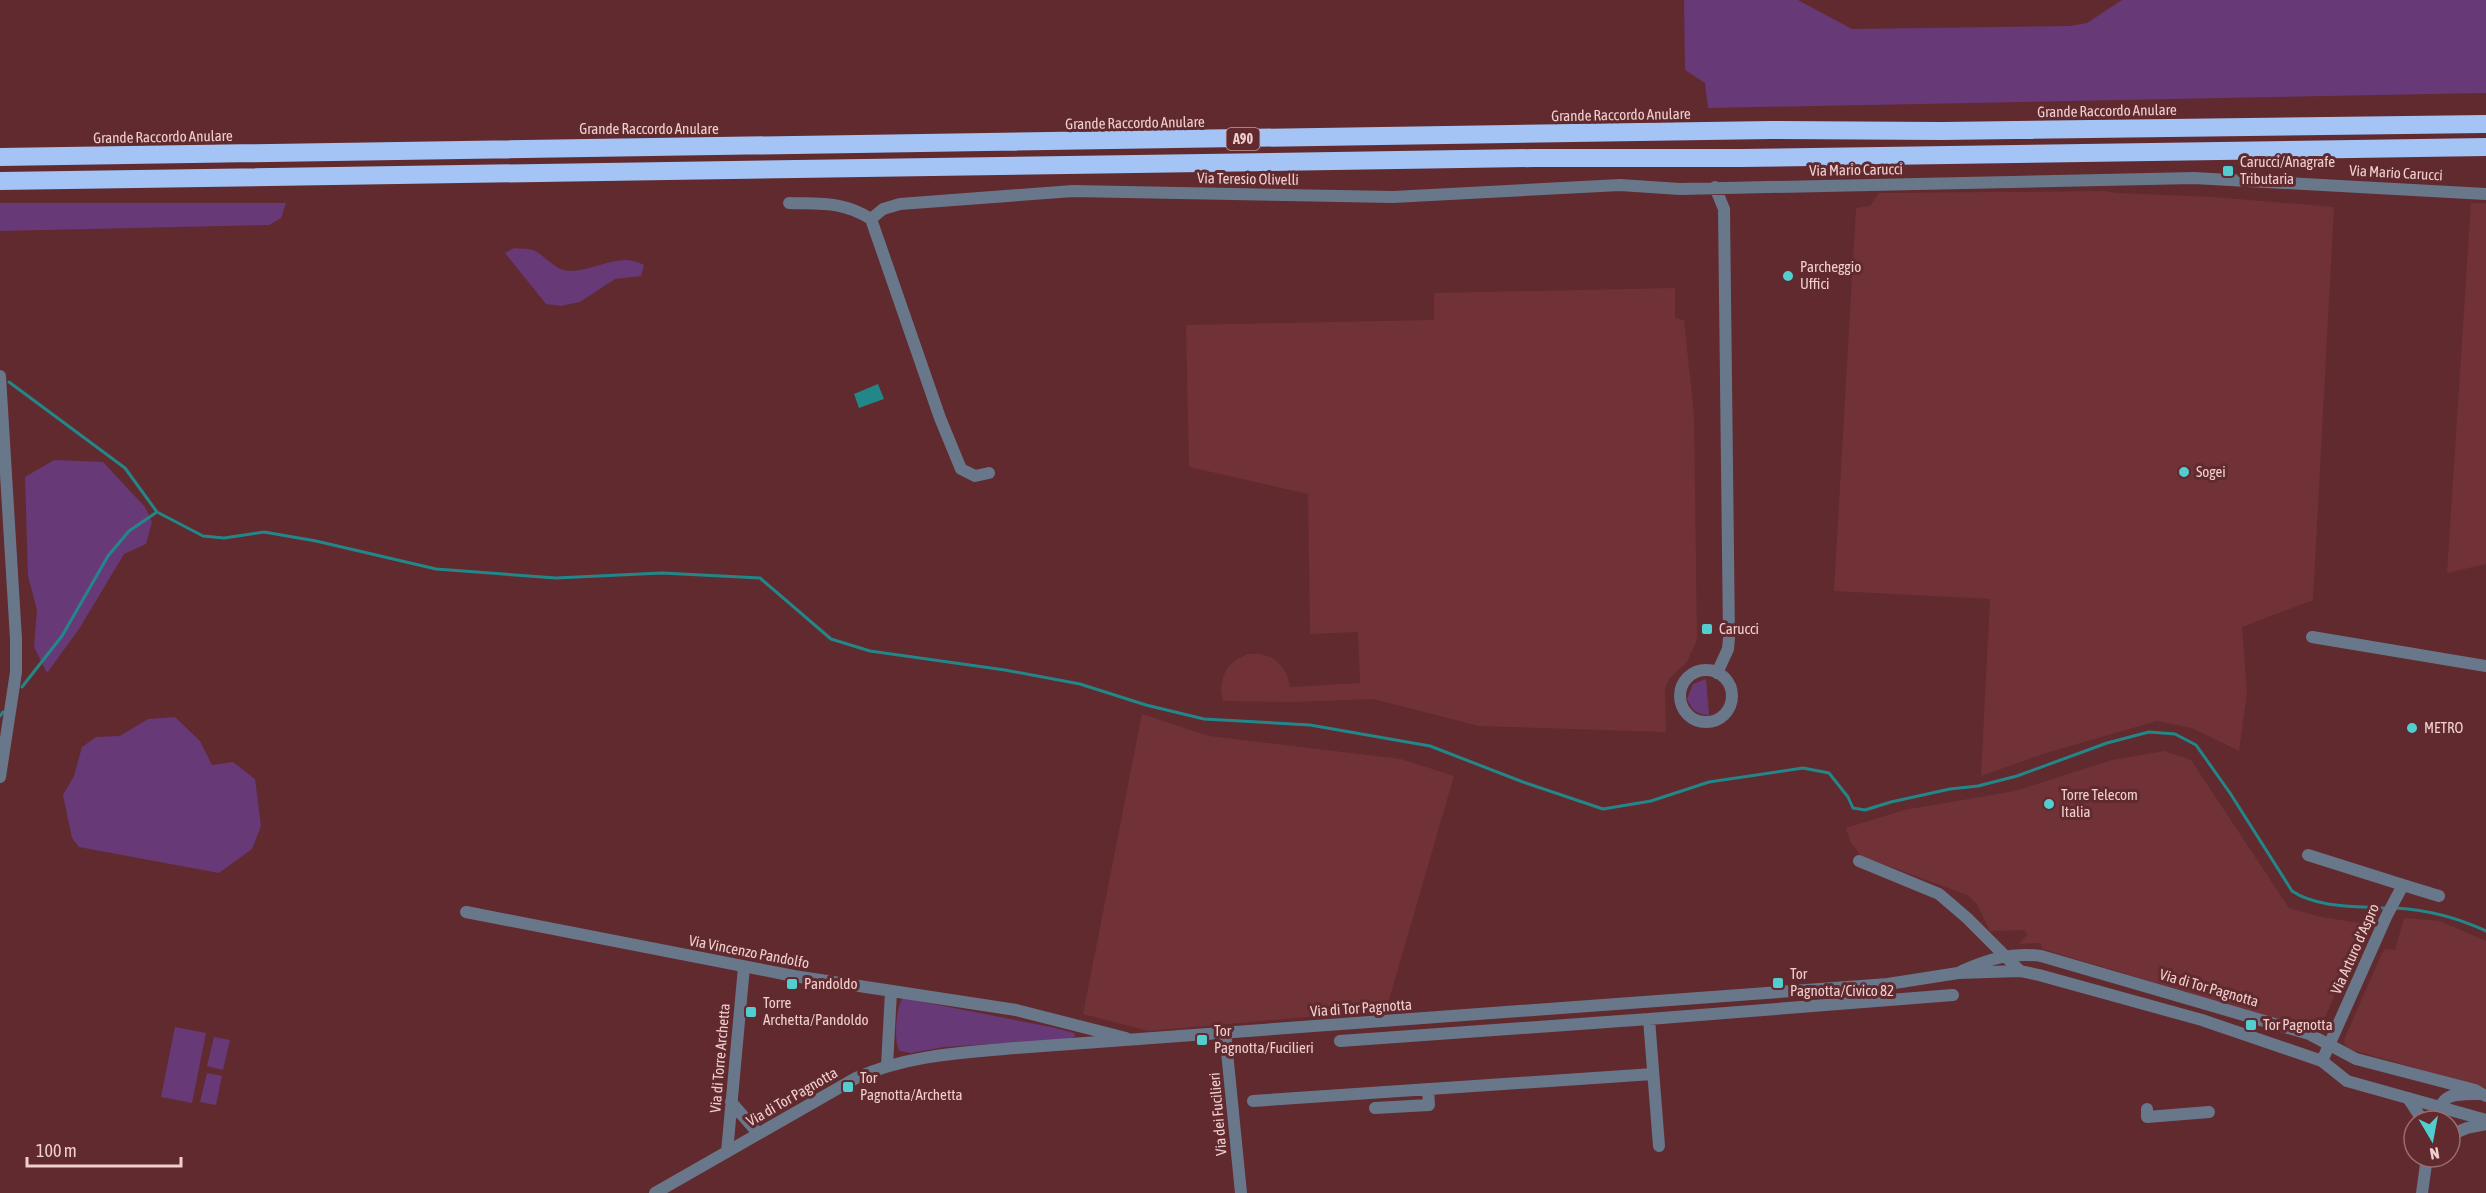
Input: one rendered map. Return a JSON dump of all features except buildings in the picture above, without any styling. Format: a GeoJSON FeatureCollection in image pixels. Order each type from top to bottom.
{"type":"FeatureCollection","features":[{"type":"Feature","properties":{"kind":"highway"},"geometry":{"type":"LineString","coordinates":[[2445,124],[2486,117]]}},
{"type":"Feature","properties":{"kind":"highway","name":"Grande Raccordo Anulare"},"geometry":{"type":"LineString","coordinates":[[0,157],[1759,130],[1942,131],[2486,124]]}},
{"type":"Feature","properties":{"kind":"highway","name":"A90"},"geometry":{"type":"LineString","coordinates":[[0,181],[1521,158],[1741,158],[2486,147]]}},
{"type":"Feature","properties":{"kind":"highway"},"geometry":{"type":"LineString","coordinates":[[2409,148],[2486,155]]}},
{"type":"Feature","properties":{"kind":"street","name":"Via Mario Carucci"},"geometry":{"type":"LineString","coordinates":[[1715,187],[2194,178],[2486,194]]}},
{"type":"Feature","properties":{"kind":"street","name":"Via Teresio Olivelli"},"geometry":{"type":"LineString","coordinates":[[871,219],[883,209],[900,204],[1073,191],[1393,197],[1620,185],[1680,189],[1715,187]]}},
{"type":"Feature","properties":{"kind":"street"},"geometry":{"type":"LineString","coordinates":[[1715,187],[1724,209],[1729,630],[1728,649],[1717,673]]}},
{"type":"Feature","properties":{"kind":"street"},"geometry":{"type":"LineString","coordinates":[[789,203],[839,204],[871,219],[940,418],[961,469],[975,476],[989,473]]}},
{"type":"Feature","properties":{"kind":"street"},"geometry":{"type":"LineString","coordinates":[[0,376],[16,639],[13,699],[0,777]]}},
{"type":"Feature","properties":{"kind":"street"},"geometry":{"type":"LineString","coordinates":[[2312,638],[2486,666]]}},
{"type":"Feature","properties":{"kind":"street"},"geometry":{"type":"LineString","coordinates":[[1697,672],[1717,673],[1726,680],[1730,688],[1732,697],[1729,709],[1712,722],[1694,719],[1682,705],[1682,687],[1687,679],[1697,672]]}},
{"type":"Feature","properties":{"kind":"street"},"geometry":{"type":"LineString","coordinates":[[2308,855],[2439,896]]}},
{"type":"Feature","properties":{"kind":"street"},"geometry":{"type":"LineString","coordinates":[[1859,861],[1939,894],[1967,918],[2020,971]]}},
{"type":"Feature","properties":{"kind":"street","name":"Via Arturo d'Aspro"},"geometry":{"type":"LineString","coordinates":[[2322,1061],[2387,915],[2403,885]]}},
{"type":"Feature","properties":{"kind":"street","name":"Via Vincenzo Pandolfo"},"geometry":{"type":"LineString","coordinates":[[466,912],[744,967],[1016,1010],[1133,1040]]}},
{"type":"Feature","properties":{"kind":"street","name":"Via di Tor Pagnotta"},"geometry":{"type":"LineString","coordinates":[[1958,973],[1983,961],[2003,956],[2017,954],[2041,956],[2250,1015],[2308,1034],[2356,1059],[2475,1090],[2483,1095]]}},
{"type":"Feature","properties":{"kind":"street","name":"Via di Torre Archetta"},"geometry":{"type":"LineString","coordinates":[[727,1152],[744,967]]}},
{"type":"Feature","properties":{"kind":"street","name":"Via di Tor Pagnotta"},"geometry":{"type":"LineString","coordinates":[[655,1193],[856,1078],[887,1065],[912,1059],[946,1054],[1225,1032],[1888,984],[1958,973],[2020,971],[2072,983],[2170,1011],[2322,1061],[2347,1081],[2486,1120]]}},
{"type":"Feature","properties":{"kind":"street"},"geometry":{"type":"LineString","coordinates":[[887,1065],[891,992]]}},
{"type":"Feature","properties":{"kind":"street"},"geometry":{"type":"LineString","coordinates":[[1340,1041],[1953,995]]}},
{"type":"Feature","properties":{"kind":"street"},"geometry":{"type":"LineString","coordinates":[[1650,1019],[1659,1146]]}},
{"type":"Feature","properties":{"kind":"street","name":"Via dei Fucilieri"},"geometry":{"type":"LineString","coordinates":[[1225,1032],[1241,1193]]}},
{"type":"Feature","properties":{"kind":"street"},"geometry":{"type":"LineString","coordinates":[[1253,1101],[1653,1074]]}},
{"type":"Feature","properties":{"kind":"street"},"geometry":{"type":"LineString","coordinates":[[1375,1108],[1429,1106],[1428,1089]]}},
{"type":"Feature","properties":{"kind":"street","name":"Via di Tor Pagnotta"},"geometry":{"type":"LineString","coordinates":[[2439,1106],[2452,1095],[2483,1095]]}},
{"type":"Feature","properties":{"kind":"street"},"geometry":{"type":"LineString","coordinates":[[2408,1098],[2415,1109]]}},
{"type":"Feature","properties":{"kind":"street"},"geometry":{"type":"LineString","coordinates":[[731,1102],[758,1133]]}},
{"type":"Feature","properties":{"kind":"street"},"geometry":{"type":"LineString","coordinates":[[2146,1109],[2147,1117],[2209,1112]]}},
{"type":"Feature","properties":{"kind":"street"},"geometry":{"type":"LineString","coordinates":[[2462,1130],[2486,1125]]}},
{"type":"Feature","properties":{"kind":"street"},"geometry":{"type":"LineString","coordinates":[[2422,1193],[2425,1169]]}},
{"type":"Feature","properties":{"kind":"shaded area"},"geometry":{"type":"Polygon","coordinates":[[[1684,0],[1798,0],[1852,29],[2070,26],[2087,23],[2122,0],[2486,0],[2486,93],[1708,108],[1705,83],[1685,70],[1684,0]]]}},
{"type":"Feature","properties":{"kind":"shaded area","name":"Sogei"},"geometry":{"type":"Polygon","coordinates":[[[2105,191],[2334,207],[2313,600],[2242,627],[2247,692],[2239,751],[2192,728],[2157,721],[2046,753],[1981,776],[1990,599],[1834,591],[1856,208],[1870,206],[1879,193],[2105,191]]]}},
{"type":"Feature","properties":{"kind":"shaded area"},"geometry":{"type":"Polygon","coordinates":[[[0,203],[286,203],[281,218],[269,225],[0,231],[0,203]]]}},
{"type":"Feature","properties":{"kind":"shaded area"},"geometry":{"type":"Polygon","coordinates":[[[2471,203],[2486,203],[2486,564],[2447,573],[2471,203]]]}},
{"type":"Feature","properties":{"kind":"shaded area"},"geometry":{"type":"Polygon","coordinates":[[[514,248],[533,250],[555,266],[570,271],[626,260],[644,265],[641,276],[615,279],[580,302],[561,306],[546,304],[505,253],[514,248]]]}},
{"type":"Feature","properties":{"kind":"shaded area"},"geometry":{"type":"Polygon","coordinates":[[[1675,288],[1675,318],[1684,320],[1694,415],[1697,640],[1687,662],[1670,678],[1665,688],[1666,732],[1479,726],[1373,699],[1294,702],[1223,701],[1221,689],[1228,667],[1237,659],[1248,654],[1271,657],[1281,665],[1290,687],[1360,683],[1358,632],[1310,634],[1308,494],[1189,467],[1186,325],[1434,320],[1434,293],[1675,288]]]}},
{"type":"Feature","properties":{"kind":"shaded area"},"geometry":{"type":"Polygon","coordinates":[[[54,460],[103,462],[145,507],[152,522],[146,544],[124,554],[79,629],[47,673],[34,647],[37,610],[28,576],[25,477],[54,460]]]}},
{"type":"Feature","properties":{"kind":"shaded area"},"geometry":{"type":"Polygon","coordinates":[[[1706,679],[1709,715],[1695,711],[1687,699],[1693,684],[1706,679]]]}},
{"type":"Feature","properties":{"kind":"shaded area"},"geometry":{"type":"Polygon","coordinates":[[[1142,714],[1209,736],[1401,759],[1454,776],[1386,1010],[1149,1031],[1083,1014],[1142,714]]]}},
{"type":"Feature","properties":{"kind":"shaded area"},"geometry":{"type":"Polygon","coordinates":[[[175,717],[200,741],[212,765],[233,762],[255,779],[261,826],[252,849],[219,873],[79,847],[72,838],[63,795],[74,776],[82,747],[96,737],[120,736],[148,719],[175,717]]]}},
{"type":"Feature","properties":{"kind":"shaded area"},"geometry":{"type":"Polygon","coordinates":[[[2164,751],[2191,760],[2289,908],[2321,917],[2366,924],[2319,1031],[2042,949],[2041,943],[2019,944],[2028,934],[2024,930],[1990,931],[1977,904],[1967,895],[1861,856],[1850,841],[1846,828],[1904,810],[2015,791],[2112,760],[2164,751]]]}},
{"type":"Feature","properties":{"kind":"shaded area"},"geometry":{"type":"Polygon","coordinates":[[[2404,918],[2440,921],[2486,941],[2486,1088],[2349,1049],[2345,1045],[2344,1040],[2382,953],[2385,949],[2395,950],[2404,918]]]}},
{"type":"Feature","properties":{"kind":"shaded area"},"geometry":{"type":"Polygon","coordinates":[[[903,998],[1051,1027],[1074,1033],[1075,1036],[1071,1039],[944,1047],[911,1053],[900,1051],[896,1024],[903,998]]]}},
{"type":"Feature","properties":{"kind":"shaded area"},"geometry":{"type":"Polygon","coordinates":[[[175,1027],[206,1033],[192,1103],[161,1097],[175,1027]]]}},
{"type":"Feature","properties":{"kind":"shaded area"},"geometry":{"type":"Polygon","coordinates":[[[214,1037],[230,1040],[223,1070],[207,1066],[214,1037]]]}},
{"type":"Feature","properties":{"kind":"shaded area"},"geometry":{"type":"Polygon","coordinates":[[[207,1073],[222,1076],[216,1105],[200,1102],[207,1073]]]}},
{"type":"Feature","properties":{"kind":"water"},"geometry":{"type":"Polygon","coordinates":[[[878,384],[884,399],[859,408],[854,394],[878,384]]]}},
{"type":"Feature","properties":{"kind":"waterway"},"geometry":{"type":"LineString","coordinates":[[9,382],[125,468],[157,512],[203,536],[224,538],[264,532],[316,541],[436,569],[556,578],[662,573],[760,578],[831,639],[870,651],[1005,670],[1080,684],[1146,705],[1204,719],[1310,725],[1430,746],[1523,782],[1603,809],[1651,801],[1709,782],[1803,768],[1829,773],[1848,797],[1853,808],[1865,810],[1891,802],[1950,789],[1978,786],[2017,776],[2107,743],[2149,732],[2175,734],[2196,745],[2230,793],[2292,891],[2313,901],[2386,908]]}},
{"type":"Feature","properties":{"kind":"waterway"},"geometry":{"type":"LineString","coordinates":[[22,687],[62,636],[108,556],[129,531],[157,512]]}},
{"type":"Feature","properties":{"kind":"waterway"},"geometry":{"type":"LineString","coordinates":[[0,716],[3,712]]}},
{"type":"Feature","properties":{"kind":"waterway"},"geometry":{"type":"LineString","coordinates":[[2396,908],[2442,915],[2486,931]]}},
{"type":"Feature","properties":{"kind":"place","name":"Carucci/Anagrafe Tributaria"},"geometry":{"type":"Point","coordinates":[2228,171]}},
{"type":"Feature","properties":{"kind":"place","name":"Parcheggio Uffici"},"geometry":{"type":"Point","coordinates":[1788,276]}},
{"type":"Feature","properties":{"kind":"place","name":"Sogei"},"geometry":{"type":"Point","coordinates":[2184,472]}},
{"type":"Feature","properties":{"kind":"place","name":"Carucci"},"geometry":{"type":"Point","coordinates":[1707,629]}},
{"type":"Feature","properties":{"kind":"place","name":"METRO"},"geometry":{"type":"Point","coordinates":[2412,728]}},
{"type":"Feature","properties":{"kind":"place","name":"Torre Telecom Italia"},"geometry":{"type":"Point","coordinates":[2049,804]}},
{"type":"Feature","properties":{"kind":"place","name":"Tor Pagnotta/Civico 82"},"geometry":{"type":"Point","coordinates":[1778,983]}},
{"type":"Feature","properties":{"kind":"place","name":"Pandoldo"},"geometry":{"type":"Point","coordinates":[792,984]}},
{"type":"Feature","properties":{"kind":"place","name":"Torre Archetta/Pandoldo"},"geometry":{"type":"Point","coordinates":[751,1012]}},
{"type":"Feature","properties":{"kind":"place","name":"Tor Pagnotta"},"geometry":{"type":"Point","coordinates":[2251,1025]}},
{"type":"Feature","properties":{"kind":"place","name":"Tor Pagnotta/Fucilieri"},"geometry":{"type":"Point","coordinates":[1202,1040]}},
{"type":"Feature","properties":{"kind":"place","name":"Tor Pagnotta/Archetta"},"geometry":{"type":"Point","coordinates":[848,1087]}}]}
